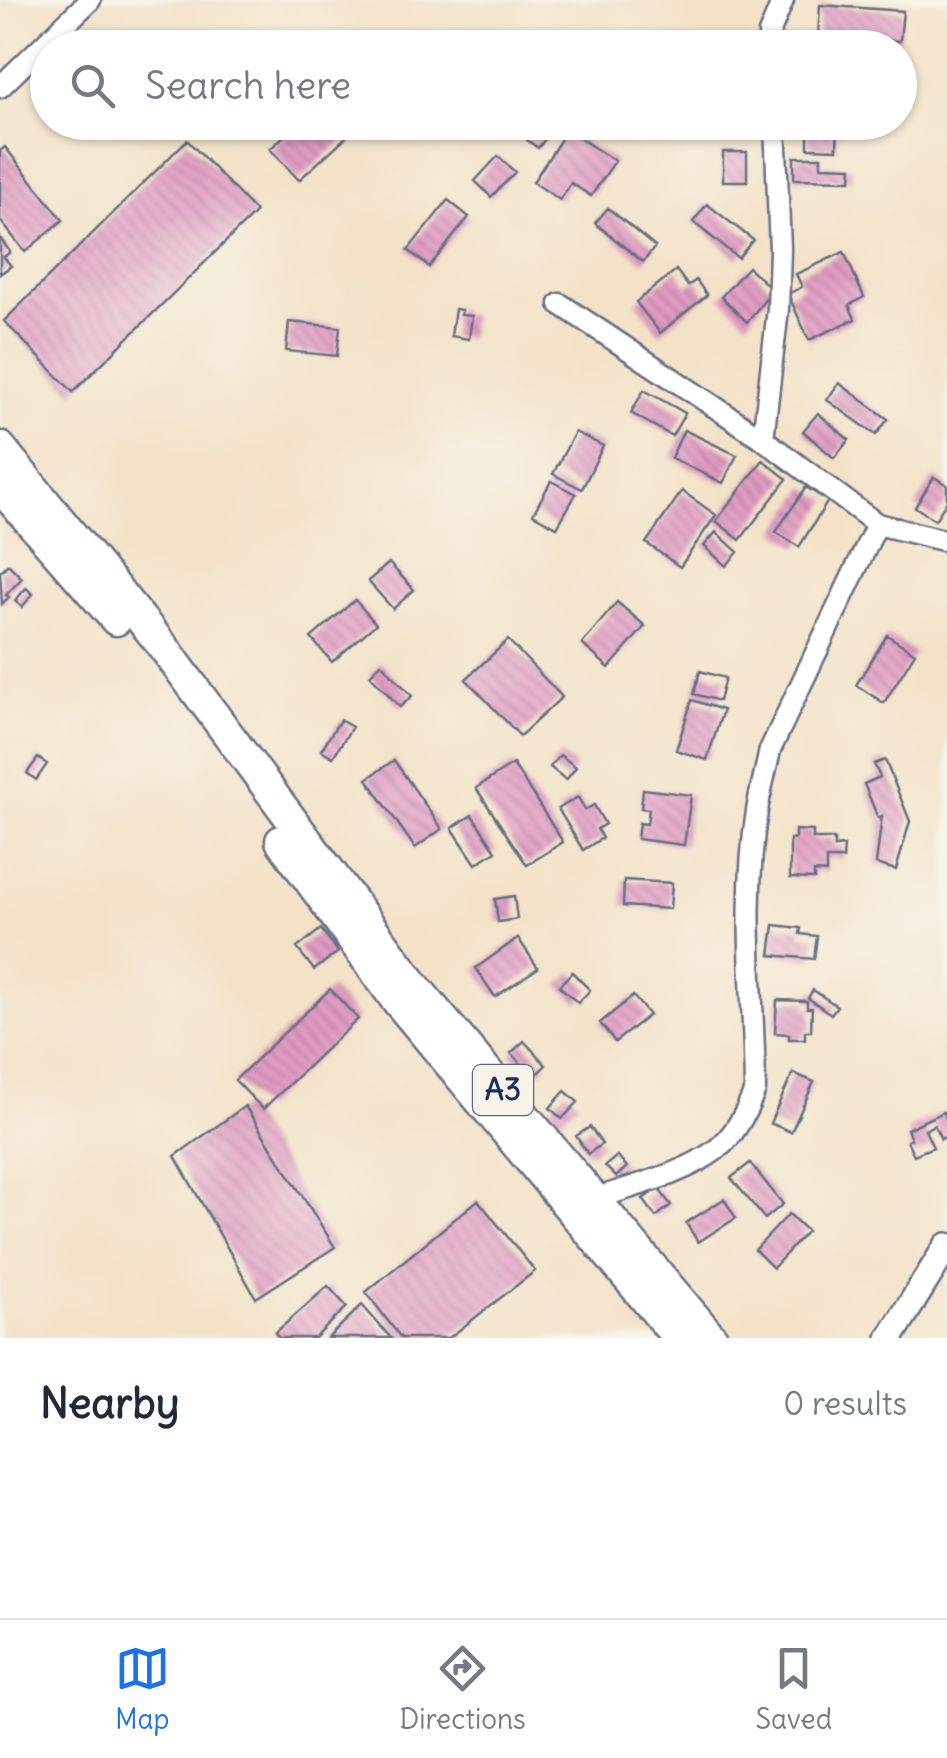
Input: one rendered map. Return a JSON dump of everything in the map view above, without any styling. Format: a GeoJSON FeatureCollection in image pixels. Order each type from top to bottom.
{"type":"FeatureCollection","features":[{"type":"Feature","properties":{"kind":"main road","name":"A3"},"geometry":{"type":"LineString","coordinates":[[0,447],[414,984],[712,1338]]}},
{"type":"Feature","properties":{"kind":"main road","name":"A3"},"geometry":{"type":"LineString","coordinates":[[0,486],[227,744],[394,998],[678,1338]]}},
{"type":"Feature","properties":{"kind":"street"},"geometry":{"type":"LineString","coordinates":[[59,30],[90,0]]}},
{"type":"Feature","properties":{"kind":"street"},"geometry":{"type":"LineString","coordinates":[[771,30],[784,0]]}},
{"type":"Feature","properties":{"kind":"street"},"geometry":{"type":"LineString","coordinates":[[0,87],[30,58]]}},
{"type":"Feature","properties":{"kind":"street"},"geometry":{"type":"LineString","coordinates":[[763,439],[778,309],[776,140]]}},
{"type":"Feature","properties":{"kind":"street"},"geometry":{"type":"LineString","coordinates":[[560,304],[763,439],[877,524],[947,541]]}},
{"type":"Feature","properties":{"kind":"street"},"geometry":{"type":"LineString","coordinates":[[595,1199],[673,1172],[718,1148],[747,1111],[755,1090],[750,924],[760,798],[770,750],[877,524]]}},
{"type":"Feature","properties":{"kind":"street"},"geometry":{"type":"LineString","coordinates":[[890,1338],[947,1246]]}},
{"type":"Feature","properties":{"kind":"building"},"geometry":{"type":"Polygon","coordinates":[[[820,5],[903,11],[901,30],[818,30],[820,5]]]}},
{"type":"Feature","properties":{"kind":"building"},"geometry":{"type":"Polygon","coordinates":[[[187,140],[256,212],[73,392],[4,321],[187,140]]]}},
{"type":"Feature","properties":{"kind":"building"},"geometry":{"type":"Polygon","coordinates":[[[280,140],[343,140],[299,180],[270,149],[280,140]]]}},
{"type":"Feature","properties":{"kind":"building"},"geometry":{"type":"Polygon","coordinates":[[[527,140],[544,140],[538,148],[527,140]]]}},
{"type":"Feature","properties":{"kind":"building"},"geometry":{"type":"Polygon","coordinates":[[[560,140],[582,140],[615,161],[591,196],[571,183],[560,200],[533,182],[560,140]]]}},
{"type":"Feature","properties":{"kind":"building"},"geometry":{"type":"Polygon","coordinates":[[[808,140],[837,140],[837,149],[808,148],[808,140]]]}},
{"type":"Feature","properties":{"kind":"building"},"geometry":{"type":"Polygon","coordinates":[[[5,147],[63,220],[25,252],[0,220],[0,151],[5,147]]]}},
{"type":"Feature","properties":{"kind":"building"},"geometry":{"type":"Polygon","coordinates":[[[723,152],[747,152],[747,181],[723,181],[723,152]]]}},
{"type":"Feature","properties":{"kind":"building"},"geometry":{"type":"Polygon","coordinates":[[[498,156],[515,172],[491,197],[475,181],[498,156]]]}},
{"type":"Feature","properties":{"kind":"building"},"geometry":{"type":"Polygon","coordinates":[[[794,157],[821,157],[821,166],[852,167],[851,180],[794,179],[794,157]]]}},
{"type":"Feature","properties":{"kind":"building"},"geometry":{"type":"Polygon","coordinates":[[[448,200],[469,217],[429,267],[408,250],[448,200]]]}},
{"type":"Feature","properties":{"kind":"building"},"geometry":{"type":"Polygon","coordinates":[[[707,204],[753,240],[738,258],[693,222],[707,204]]]}},
{"type":"Feature","properties":{"kind":"building"},"geometry":{"type":"Polygon","coordinates":[[[608,208],[655,247],[643,262],[595,223],[608,208]]]}},
{"type":"Feature","properties":{"kind":"building"},"geometry":{"type":"Polygon","coordinates":[[[0,238],[10,252],[4,257],[11,266],[0,274],[0,238]]]}},
{"type":"Feature","properties":{"kind":"building"},"geometry":{"type":"Polygon","coordinates":[[[844,252],[864,297],[849,305],[855,319],[809,340],[788,294],[802,287],[796,274],[844,252]]]}},
{"type":"Feature","properties":{"kind":"building"},"geometry":{"type":"Polygon","coordinates":[[[748,267],[773,290],[747,322],[721,297],[748,267]]]}},
{"type":"Feature","properties":{"kind":"building"},"geometry":{"type":"Polygon","coordinates":[[[676,270],[688,286],[696,280],[707,295],[660,333],[636,302],[676,270]]]}},
{"type":"Feature","properties":{"kind":"building"},"geometry":{"type":"Polygon","coordinates":[[[455,309],[462,310],[461,315],[472,316],[469,339],[451,336],[455,309]]]}},
{"type":"Feature","properties":{"kind":"building"},"geometry":{"type":"Polygon","coordinates":[[[289,322],[340,327],[337,356],[286,351],[289,322]]]}},
{"type":"Feature","properties":{"kind":"building"},"geometry":{"type":"Polygon","coordinates":[[[839,383],[888,419],[876,435],[827,400],[839,383]]]}},
{"type":"Feature","properties":{"kind":"building"},"geometry":{"type":"Polygon","coordinates":[[[644,390],[685,413],[672,436],[631,413],[644,390]]]}},
{"type":"Feature","properties":{"kind":"building"},"geometry":{"type":"Polygon","coordinates":[[[818,413],[849,440],[834,458],[803,431],[818,413]]]}},
{"type":"Feature","properties":{"kind":"building"},"geometry":{"type":"Polygon","coordinates":[[[684,430],[737,455],[723,483],[671,458],[684,430]]]}},
{"type":"Feature","properties":{"kind":"building"},"geometry":{"type":"Polygon","coordinates":[[[575,432],[603,446],[582,489],[553,474],[575,432]]]}},
{"type":"Feature","properties":{"kind":"building"},"geometry":{"type":"Polygon","coordinates":[[[763,460],[787,479],[740,540],[716,521],[763,460]]]}},
{"type":"Feature","properties":{"kind":"building"},"geometry":{"type":"Polygon","coordinates":[[[934,477],[947,485],[947,501],[935,520],[915,507],[934,477]]]}},
{"type":"Feature","properties":{"kind":"building"},"geometry":{"type":"Polygon","coordinates":[[[551,481],[576,494],[557,527],[533,514],[551,481]]]}},
{"type":"Feature","properties":{"kind":"building"},"geometry":{"type":"Polygon","coordinates":[[[806,487],[828,501],[799,547],[776,532],[806,487]]]}},
{"type":"Feature","properties":{"kind":"building"},"geometry":{"type":"Polygon","coordinates":[[[682,491],[716,515],[680,567],[646,543],[682,491]]]}},
{"type":"Feature","properties":{"kind":"building"},"geometry":{"type":"Polygon","coordinates":[[[716,532],[738,552],[726,566],[704,546],[716,532]]]}},
{"type":"Feature","properties":{"kind":"building"},"geometry":{"type":"Polygon","coordinates":[[[389,563],[414,590],[393,609],[368,581],[389,563]]]}},
{"type":"Feature","properties":{"kind":"building"},"geometry":{"type":"Polygon","coordinates":[[[8,564],[22,578],[2,604],[0,572],[8,564]]]}},
{"type":"Feature","properties":{"kind":"building"},"geometry":{"type":"Polygon","coordinates":[[[26,588],[33,594],[22,607],[15,601],[26,588]]]}},
{"type":"Feature","properties":{"kind":"building"},"geometry":{"type":"Polygon","coordinates":[[[355,600],[376,624],[332,662],[311,638],[355,600]]]}},
{"type":"Feature","properties":{"kind":"building"},"geometry":{"type":"Polygon","coordinates":[[[617,602],[645,626],[609,668],[582,644],[617,602]]]}},
{"type":"Feature","properties":{"kind":"building"},"geometry":{"type":"Polygon","coordinates":[[[887,635],[915,653],[884,703],[856,685],[887,635]]]}},
{"type":"Feature","properties":{"kind":"building"},"geometry":{"type":"Polygon","coordinates":[[[508,640],[562,697],[520,736],[466,679],[508,640]]]}},
{"type":"Feature","properties":{"kind":"building"},"geometry":{"type":"Polygon","coordinates":[[[381,663],[412,696],[400,707],[370,675],[381,663]]]}},
{"type":"Feature","properties":{"kind":"building"},"geometry":{"type":"Polygon","coordinates":[[[700,671],[725,678],[719,701],[694,694],[700,671]]]}},
{"type":"Feature","properties":{"kind":"building"},"geometry":{"type":"Polygon","coordinates":[[[692,700],[723,710],[707,760],[676,750],[692,700]]]}},
{"type":"Feature","properties":{"kind":"building"},"geometry":{"type":"Polygon","coordinates":[[[340,720],[352,727],[333,757],[321,750],[340,720]]]}},
{"type":"Feature","properties":{"kind":"building"},"geometry":{"type":"Polygon","coordinates":[[[560,755],[576,767],[566,780],[550,767],[560,755]]]}},
{"type":"Feature","properties":{"kind":"building"},"geometry":{"type":"Polygon","coordinates":[[[38,758],[47,764],[36,780],[27,773],[38,758]]]}},
{"type":"Feature","properties":{"kind":"building"},"geometry":{"type":"Polygon","coordinates":[[[394,760],[442,829],[415,848],[367,779],[394,760]]]}},
{"type":"Feature","properties":{"kind":"building"},"geometry":{"type":"Polygon","coordinates":[[[885,760],[910,821],[896,870],[876,864],[882,816],[878,818],[864,784],[880,777],[874,764],[885,760]]]}},
{"type":"Feature","properties":{"kind":"building"},"geometry":{"type":"Polygon","coordinates":[[[513,764],[563,842],[527,865],[476,788],[513,764]]]}},
{"type":"Feature","properties":{"kind":"building"},"geometry":{"type":"Polygon","coordinates":[[[643,789],[691,795],[684,845],[637,839],[639,823],[647,824],[649,809],[641,808],[643,789]]]}},
{"type":"Feature","properties":{"kind":"building"},"geometry":{"type":"Polygon","coordinates":[[[578,797],[585,810],[594,805],[605,824],[597,829],[602,838],[583,850],[558,809],[578,797]]]}},
{"type":"Feature","properties":{"kind":"building"},"geometry":{"type":"Polygon","coordinates":[[[472,815],[496,851],[476,864],[452,828],[472,815]]]}},
{"type":"Feature","properties":{"kind":"building"},"geometry":{"type":"Polygon","coordinates":[[[795,830],[813,831],[813,839],[834,839],[834,847],[844,846],[843,859],[826,859],[826,873],[814,872],[814,879],[790,878],[790,839],[795,839],[795,830]]]}},
{"type":"Feature","properties":{"kind":"building"},"geometry":{"type":"Polygon","coordinates":[[[624,880],[672,883],[670,909],[623,906],[624,880]]]}},
{"type":"Feature","properties":{"kind":"building"},"geometry":{"type":"Polygon","coordinates":[[[514,896],[517,919],[498,922],[495,899],[514,896]]]}},
{"type":"Feature","properties":{"kind":"building"},"geometry":{"type":"Polygon","coordinates":[[[774,925],[801,928],[800,934],[817,936],[814,959],[770,955],[774,925]]]}},
{"type":"Feature","properties":{"kind":"building"},"geometry":{"type":"Polygon","coordinates":[[[321,929],[338,952],[314,970],[297,948],[321,929]]]}},
{"type":"Feature","properties":{"kind":"building"},"geometry":{"type":"Polygon","coordinates":[[[518,938],[538,968],[495,997],[476,968],[518,938]]]}},
{"type":"Feature","properties":{"kind":"building"},"geometry":{"type":"Polygon","coordinates":[[[572,972],[590,990],[578,1003],[559,986],[572,972]]]}},
{"type":"Feature","properties":{"kind":"building"},"geometry":{"type":"Polygon","coordinates":[[[330,989],[358,1019],[263,1109],[235,1080],[330,989]]]}},
{"type":"Feature","properties":{"kind":"building"},"geometry":{"type":"Polygon","coordinates":[[[813,990],[837,1006],[831,1014],[808,998],[813,990]]]}},
{"type":"Feature","properties":{"kind":"building"},"geometry":{"type":"Polygon","coordinates":[[[633,996],[649,1015],[615,1042],[600,1023],[633,996]]]}},
{"type":"Feature","properties":{"kind":"building"},"geometry":{"type":"Polygon","coordinates":[[[777,1000],[807,1001],[807,1008],[812,1008],[811,1031],[805,1031],[805,1039],[789,1039],[789,1034],[775,1033],[777,1000]]]}},
{"type":"Feature","properties":{"kind":"building"},"geometry":{"type":"Polygon","coordinates":[[[524,1041],[546,1065],[534,1077],[511,1053],[524,1041]]]}},
{"type":"Feature","properties":{"kind":"building"},"geometry":{"type":"Polygon","coordinates":[[[793,1073],[814,1082],[791,1132],[770,1123],[793,1073]]]}},
{"type":"Feature","properties":{"kind":"building"},"geometry":{"type":"Polygon","coordinates":[[[565,1091],[578,1102],[562,1119],[550,1108],[565,1091]]]}},
{"type":"Feature","properties":{"kind":"building"},"geometry":{"type":"Polygon","coordinates":[[[245,1106],[335,1247],[256,1298],[175,1156],[245,1106]]]}},
{"type":"Feature","properties":{"kind":"building"},"geometry":{"type":"Polygon","coordinates":[[[943,1112],[947,1136],[941,1139],[934,1125],[925,1130],[933,1147],[914,1155],[907,1141],[911,1139],[907,1129],[943,1112]]]}},
{"type":"Feature","properties":{"kind":"building"},"geometry":{"type":"Polygon","coordinates":[[[590,1127],[602,1144],[588,1154],[576,1136],[590,1127]]]}},
{"type":"Feature","properties":{"kind":"building"},"geometry":{"type":"Polygon","coordinates":[[[617,1156],[627,1167],[616,1177],[605,1166],[617,1156]]]}},
{"type":"Feature","properties":{"kind":"building"},"geometry":{"type":"Polygon","coordinates":[[[750,1163],[783,1204],[765,1219],[731,1178],[750,1163]]]}},
{"type":"Feature","properties":{"kind":"building"},"geometry":{"type":"Polygon","coordinates":[[[658,1188],[671,1205],[656,1217],[643,1199],[658,1188]]]}},
{"type":"Feature","properties":{"kind":"building"},"geometry":{"type":"Polygon","coordinates":[[[724,1199],[736,1218],[698,1242],[686,1223],[724,1199]]]}},
{"type":"Feature","properties":{"kind":"building"},"geometry":{"type":"Polygon","coordinates":[[[478,1200],[535,1271],[449,1338],[401,1338],[366,1292],[478,1200]]]}},
{"type":"Feature","properties":{"kind":"building"},"geometry":{"type":"Polygon","coordinates":[[[789,1214],[807,1231],[773,1268],[755,1250],[789,1214]]]}},
{"type":"Feature","properties":{"kind":"building"},"geometry":{"type":"Polygon","coordinates":[[[328,1286],[347,1307],[315,1338],[279,1338],[275,1333],[328,1286]]]}},
{"type":"Feature","properties":{"kind":"building"},"geometry":{"type":"Polygon","coordinates":[[[362,1305],[391,1338],[328,1338],[362,1305]]]}}]}
